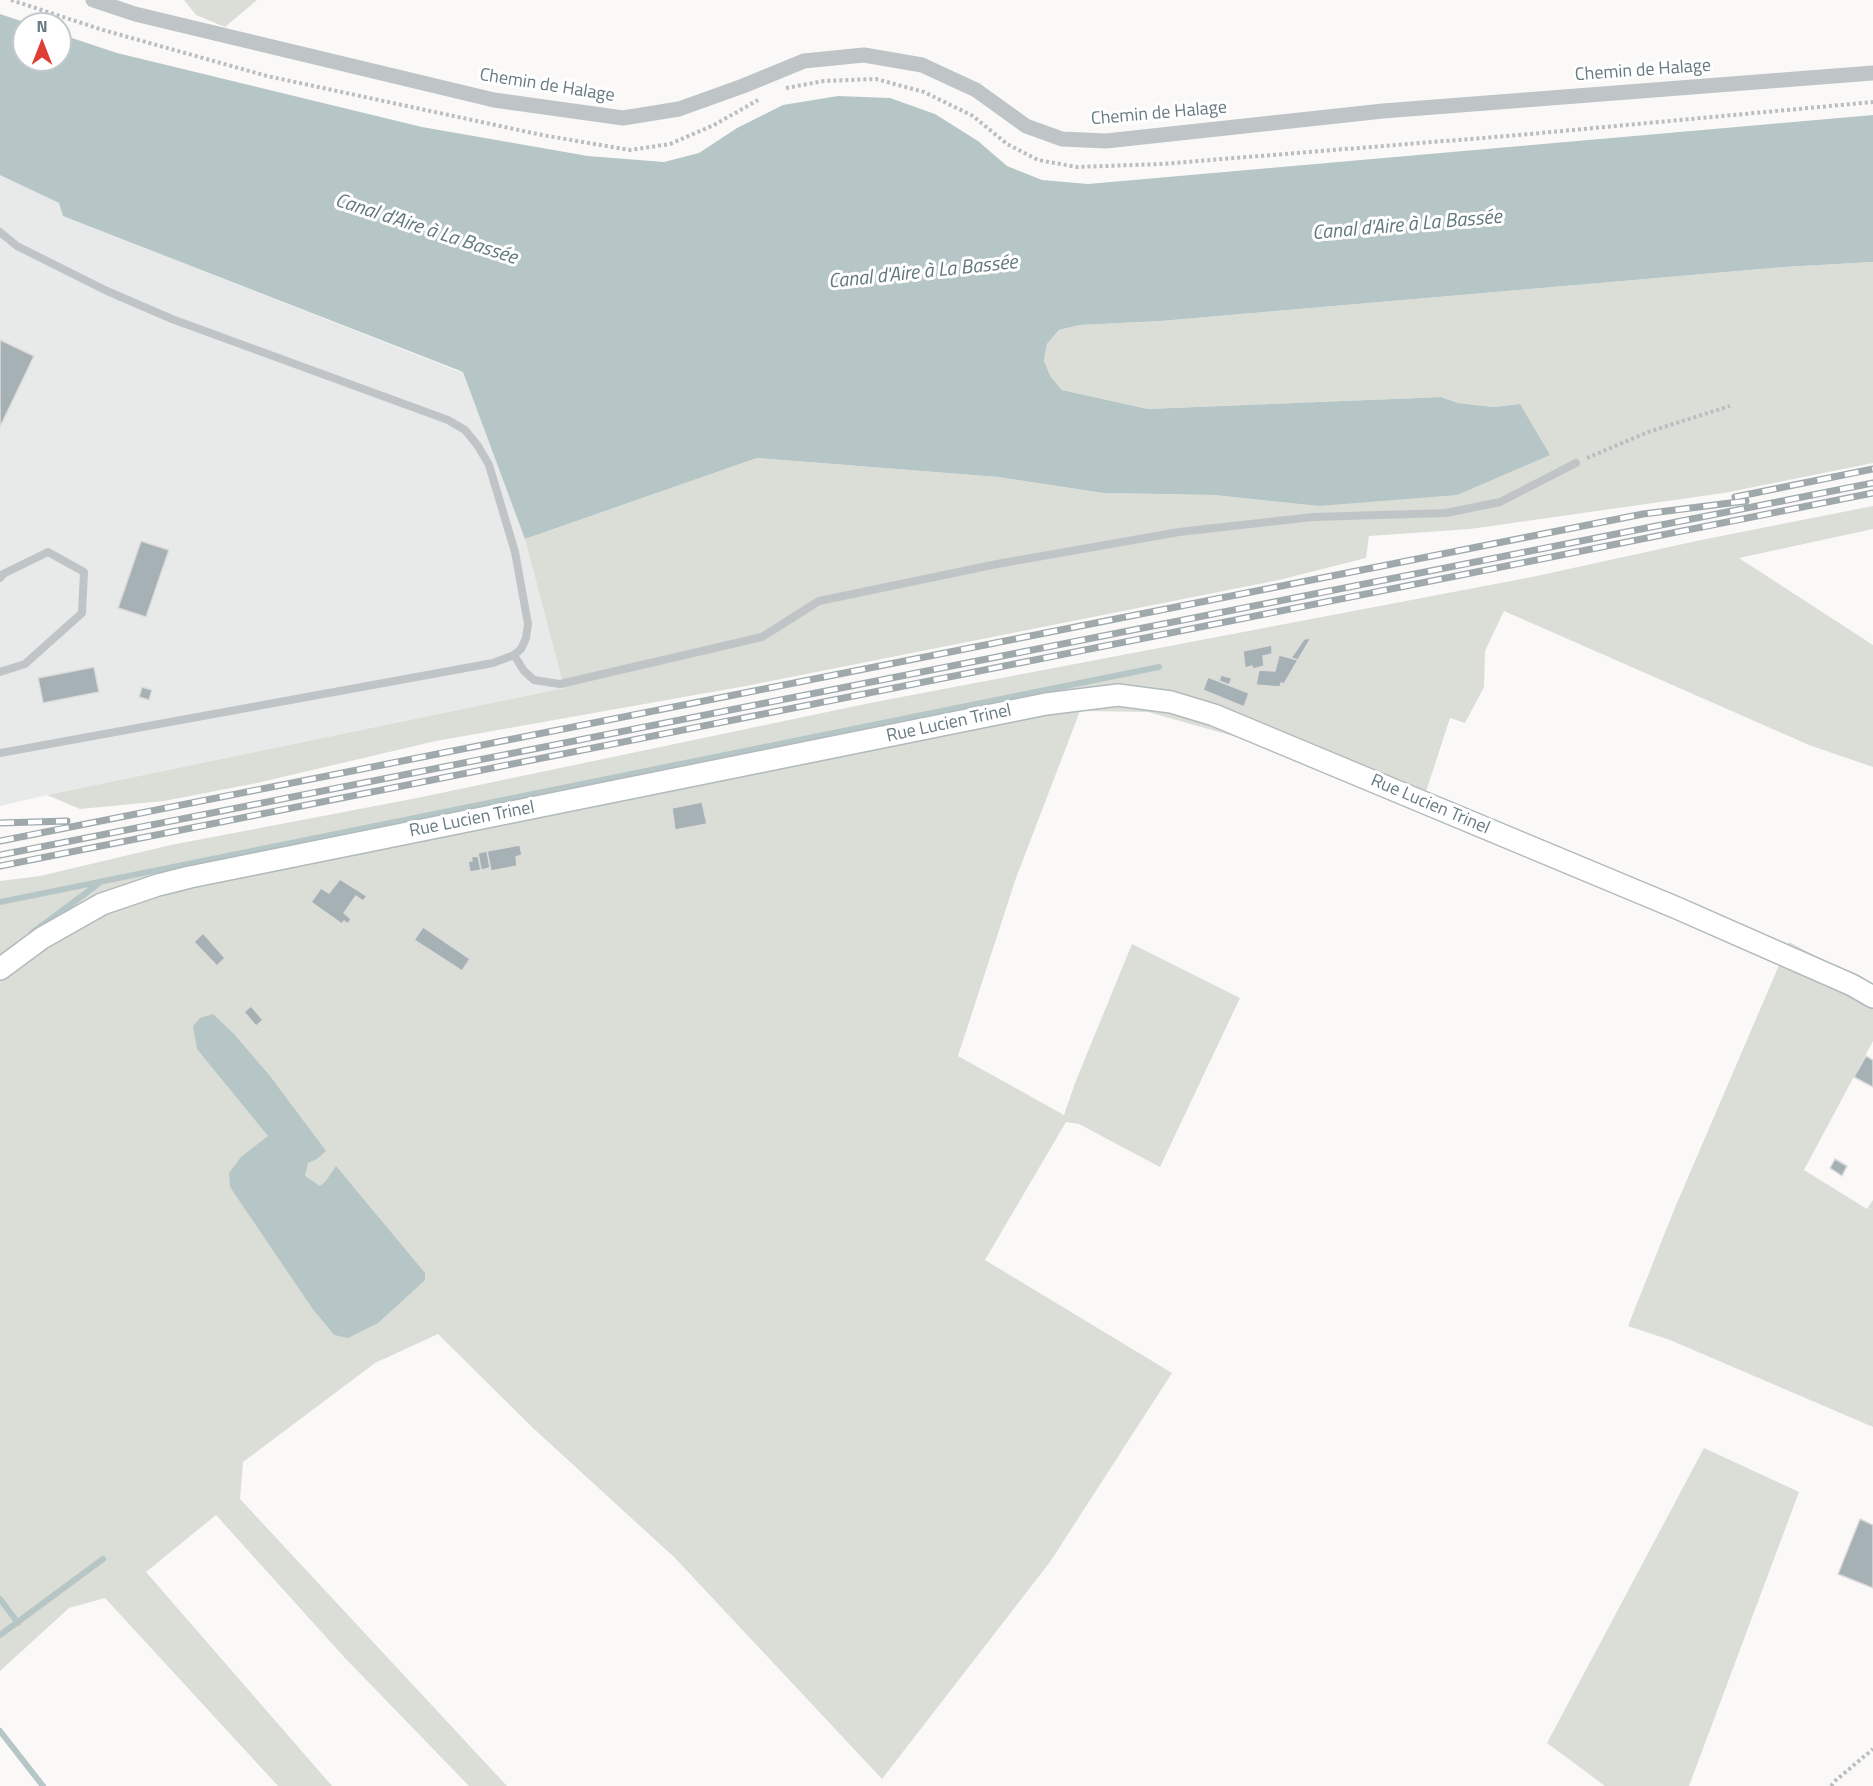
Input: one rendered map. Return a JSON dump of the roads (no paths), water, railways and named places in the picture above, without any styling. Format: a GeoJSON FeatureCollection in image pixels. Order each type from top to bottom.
{"type":"FeatureCollection","features":[{"type":"Feature","properties":{"kind":"street","name":"Chemin de Halage"},"geometry":{"type":"LineString","coordinates":[[93,0],[135,14],[494,100],[623,118],[679,109],[804,61],[864,55],[922,65],[976,90],[1026,126],[1062,139],[1106,141],[1383,111],[1873,73]]}},
{"type":"Feature","properties":{"kind":"street","name":"Rue Lucien Trinel"},"geometry":{"type":"LineString","coordinates":[[0,969],[42,938],[102,904],[190,877],[1046,704],[1118,695],[1171,702],[1214,715],[1677,908],[1852,985],[1873,997]]}},
{"type":"Feature","properties":{"kind":"lane"},"geometry":{"type":"LineString","coordinates":[[0,232],[17,246],[107,291],[172,319],[448,420],[465,430],[489,465],[515,552],[528,624],[526,638],[521,649],[514,655],[493,663],[0,753]]}},
{"type":"Feature","properties":{"kind":"lane"},"geometry":{"type":"LineString","coordinates":[[514,655],[534,680],[560,684],[762,637],[819,601],[997,564],[1179,532],[1313,517],[1446,513],[1500,502],[1576,463]]}},
{"type":"Feature","properties":{"kind":"lane"},"geometry":{"type":"LineString","coordinates":[[0,578],[3,574],[48,552],[84,572],[82,613],[25,664],[0,672]]}},
{"type":"Feature","properties":{"kind":"water","name":"Canal d'Aire à La Bassée"},"geometry":{"type":"Polygon","coordinates":[[[0,14],[12,18],[12,72],[72,72],[72,38],[117,53],[422,127],[588,156],[664,162],[699,153],[737,128],[783,105],[838,96],[890,98],[935,114],[978,141],[1007,166],[1042,180],[1088,184],[1873,115],[1873,262],[1784,267],[1161,321],[1080,325],[1059,330],[1047,344],[1044,361],[1051,377],[1062,390],[1148,409],[1441,397],[1458,403],[1493,407],[1520,404],[1550,455],[1457,495],[1318,506],[1214,495],[1103,493],[998,477],[757,458],[525,539],[463,372],[63,216],[59,203],[0,175],[0,14]]]}},
{"type":"Feature","properties":{"kind":"water"},"geometry":{"type":"Polygon","coordinates":[[[213,1014],[233,1033],[270,1076],[326,1151],[308,1163],[305,1176],[320,1186],[336,1166],[425,1273],[425,1280],[378,1323],[348,1338],[334,1335],[312,1308],[230,1187],[229,1173],[241,1157],[268,1136],[197,1049],[193,1026],[200,1018],[213,1014]]]}},
{"type":"Feature","properties":{"kind":"waterway"},"geometry":{"type":"LineString","coordinates":[[0,902],[1159,667]]}},
{"type":"Feature","properties":{"kind":"waterway"},"geometry":{"type":"LineString","coordinates":[[32,933],[98,884]]}},
{"type":"Feature","properties":{"kind":"waterway"},"geometry":{"type":"LineString","coordinates":[[0,1635],[103,1559]]}},
{"type":"Feature","properties":{"kind":"waterway"},"geometry":{"type":"LineString","coordinates":[[0,1599],[18,1623]]}},
{"type":"Feature","properties":{"kind":"waterway"},"geometry":{"type":"LineString","coordinates":[[0,1731],[43,1786]]}},
{"type":"Feature","properties":{"kind":"railway"},"geometry":{"type":"LineString","coordinates":[[1735,497],[1873,469]]}},
{"type":"Feature","properties":{"kind":"railway"},"geometry":{"type":"LineString","coordinates":[[0,855],[1873,483]]}},
{"type":"Feature","properties":{"kind":"railway"},"geometry":{"type":"LineString","coordinates":[[0,866],[1873,493]]}},
{"type":"Feature","properties":{"kind":"railway"},"geometry":{"type":"LineString","coordinates":[[0,841],[1643,514],[1746,501]]}},
{"type":"Feature","properties":{"kind":"railway"},"geometry":{"type":"LineString","coordinates":[[0,823],[67,821]]}}]}
